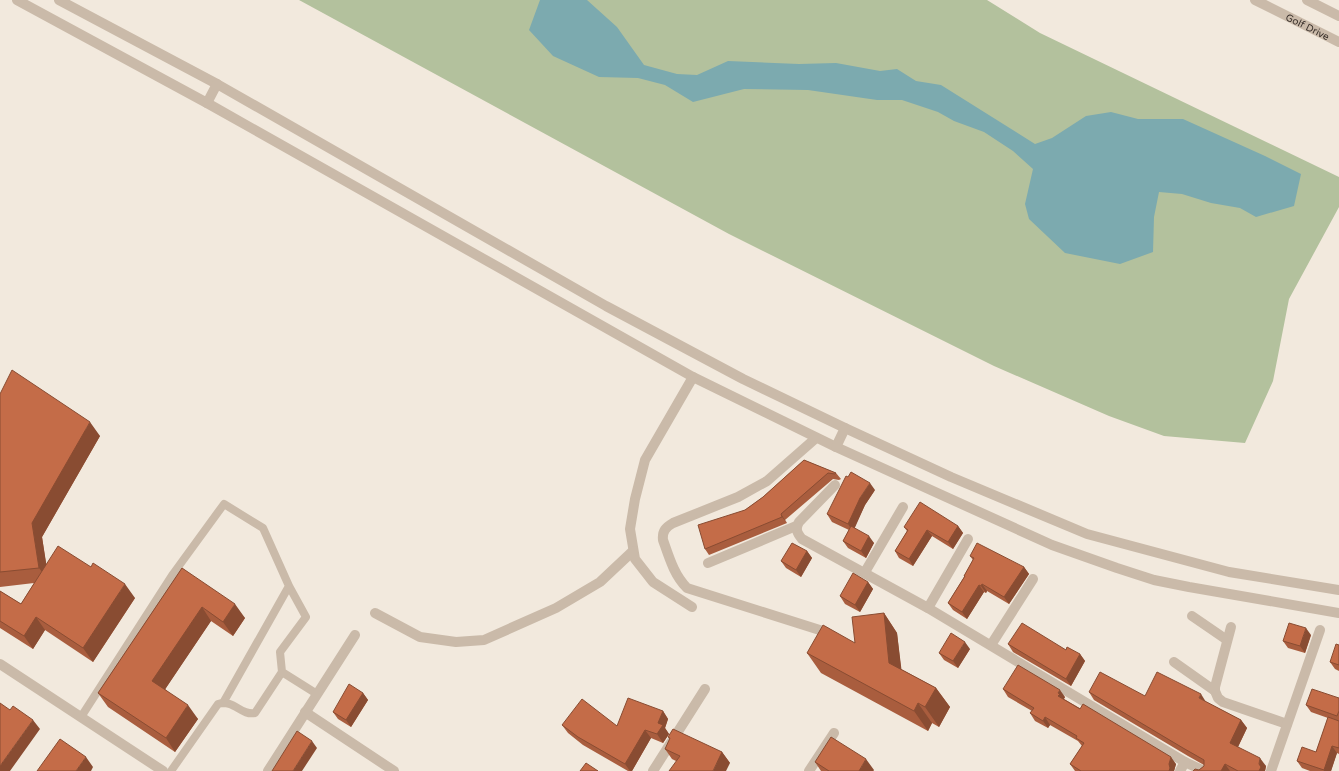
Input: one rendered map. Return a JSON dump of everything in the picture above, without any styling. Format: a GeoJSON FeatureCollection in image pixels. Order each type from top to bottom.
{"type":"FeatureCollection","features":[{"type":"Feature","properties":{"kind":"street"},"geometry":{"type":"LineString","coordinates":[[17,0],[207,104],[692,377],[816,438],[1052,545],[1117,568],[1154,580],[1189,588],[1339,613]]}},
{"type":"Feature","properties":{"kind":"street"},"geometry":{"type":"LineString","coordinates":[[59,0],[217,84],[606,306],[743,379],[951,477],[1087,534],[1229,572],[1339,590]]}},
{"type":"Feature","properties":{"kind":"street","name":"Golf Drive"},"geometry":{"type":"LineString","coordinates":[[1255,0],[1339,42]]}},
{"type":"Feature","properties":{"kind":"street"},"geometry":{"type":"LineString","coordinates":[[1307,0],[1339,16]]}},
{"type":"Feature","properties":{"kind":"street"},"geometry":{"type":"LineString","coordinates":[[207,104],[217,84]]}},
{"type":"Feature","properties":{"kind":"street"},"geometry":{"type":"LineString","coordinates":[[692,377],[645,460],[635,500],[630,529],[635,559],[653,582],[692,607]]}},
{"type":"Feature","properties":{"kind":"street"},"geometry":{"type":"LineString","coordinates":[[836,447],[845,428]]}},
{"type":"Feature","properties":{"kind":"street"},"geometry":{"type":"LineString","coordinates":[[816,438],[767,481],[738,497],[673,523],[662,535],[673,568],[687,588],[826,632]]}},
{"type":"Feature","properties":{"kind":"street"},"geometry":{"type":"LineString","coordinates":[[708,563],[796,526],[835,485]]}},
{"type":"Feature","properties":{"kind":"street"},"geometry":{"type":"LineString","coordinates":[[865,572],[903,507]]}},
{"type":"Feature","properties":{"kind":"street"},"geometry":{"type":"LineString","coordinates":[[796,526],[802,539],[865,572],[928,608],[1185,762],[1204,771]]}},
{"type":"Feature","properties":{"kind":"street"},"geometry":{"type":"LineString","coordinates":[[928,608],[968,539]]}},
{"type":"Feature","properties":{"kind":"street"},"geometry":{"type":"LineString","coordinates":[[375,613],[420,637],[456,642],[484,640],[556,608],[600,582],[634,551]]}},
{"type":"Feature","properties":{"kind":"street"},"geometry":{"type":"LineString","coordinates":[[990,645],[1034,579]]}},
{"type":"Feature","properties":{"kind":"street"},"geometry":{"type":"LineString","coordinates":[[1192,616],[1228,640]]}},
{"type":"Feature","properties":{"kind":"street"},"geometry":{"type":"LineString","coordinates":[[1231,627],[1215,687],[1218,698],[1223,702],[1287,724]]}},
{"type":"Feature","properties":{"kind":"street"},"geometry":{"type":"LineString","coordinates":[[1271,771],[1320,630]]}},
{"type":"Feature","properties":{"kind":"street"},"geometry":{"type":"LineString","coordinates":[[268,771],[355,635]]}},
{"type":"Feature","properties":{"kind":"street"},"geometry":{"type":"LineString","coordinates":[[1174,662],[1215,691]]}},
{"type":"Feature","properties":{"kind":"street"},"geometry":{"type":"LineString","coordinates":[[0,664],[163,771]]}},
{"type":"Feature","properties":{"kind":"street"},"geometry":{"type":"LineString","coordinates":[[653,771],[706,689]]}},
{"type":"Feature","properties":{"kind":"street"},"geometry":{"type":"LineString","coordinates":[[305,712],[394,771]]}},
{"type":"Feature","properties":{"kind":"street"},"geometry":{"type":"LineString","coordinates":[[808,771],[834,734]]}},
{"type":"Feature","properties":{"kind":"street"},"geometry":{"type":"LineString","coordinates":[[1180,771],[1185,762]]}},
{"type":"Feature","properties":{"kind":"lane"},"geometry":{"type":"LineString","coordinates":[[81,717],[173,574],[224,504],[264,528],[289,586],[306,617],[280,652],[282,672],[255,713],[246,713],[228,703],[223,702]]}},
{"type":"Feature","properties":{"kind":"lane"},"geometry":{"type":"LineString","coordinates":[[171,771],[215,707],[223,702],[289,586]]}},
{"type":"Feature","properties":{"kind":"lane"},"geometry":{"type":"LineString","coordinates":[[282,672],[317,694]]}},
{"type":"Feature","properties":{"kind":"green space"},"geometry":{"type":"Polygon","coordinates":[[[299,0],[987,0],[1040,33],[1339,177],[1339,207],[1289,299],[1273,381],[1245,443],[1164,436],[1109,416],[994,366],[729,234],[299,0]]]}},
{"type":"Feature","properties":{"kind":"water"},"geometry":{"type":"Polygon","coordinates":[[[540,0],[587,0],[617,27],[644,65],[677,74],[697,75],[728,61],[799,64],[836,63],[880,71],[897,69],[916,81],[941,85],[1035,144],[1052,138],[1086,116],[1111,112],[1138,119],[1183,119],[1301,174],[1294,206],[1256,217],[1240,208],[1211,203],[1182,194],[1159,192],[1154,217],[1153,252],[1120,264],[1065,253],[1029,219],[1025,204],[1033,169],[1013,151],[984,132],[954,121],[938,112],[902,100],[877,100],[808,90],[744,89],[693,102],[665,85],[638,78],[599,77],[553,56],[529,30],[540,0]]]}},
{"type":"Feature","properties":{"kind":"building"},"geometry":{"type":"Polygon","coordinates":[[[12,370],[90,422],[32,523],[39,568],[0,572],[0,394],[12,370]]]}},
{"type":"Feature","properties":{"kind":"building"},"geometry":{"type":"Polygon","coordinates":[[[804,460],[836,473],[828,473],[781,514],[782,517],[705,549],[698,525],[745,510],[763,497],[804,460]]]}},
{"type":"Feature","properties":{"kind":"building"},"geometry":{"type":"Polygon","coordinates":[[[851,472],[870,483],[860,498],[848,524],[827,514],[846,476],[848,477],[851,472]]]}},
{"type":"Feature","properties":{"kind":"building"},"geometry":{"type":"Polygon","coordinates":[[[920,502],[958,526],[948,542],[927,530],[909,559],[895,551],[908,530],[904,527],[920,502]]]}},
{"type":"Feature","properties":{"kind":"building"},"geometry":{"type":"Polygon","coordinates":[[[851,526],[869,536],[861,551],[843,541],[851,526]]]}},
{"type":"Feature","properties":{"kind":"building"},"geometry":{"type":"Polygon","coordinates":[[[792,543],[807,551],[796,570],[781,561],[792,543]]]}},
{"type":"Feature","properties":{"kind":"building"},"geometry":{"type":"Polygon","coordinates":[[[977,543],[1024,567],[1004,597],[982,584],[981,586],[979,585],[962,612],[948,603],[965,576],[974,558],[970,556],[977,543]]]}},
{"type":"Feature","properties":{"kind":"building"},"geometry":{"type":"Polygon","coordinates":[[[58,546],[91,567],[93,563],[125,584],[83,648],[36,617],[24,636],[0,621],[0,591],[21,604],[58,546]]]}},
{"type":"Feature","properties":{"kind":"building"},"geometry":{"type":"Polygon","coordinates":[[[182,568],[235,604],[223,622],[202,607],[152,681],[188,705],[166,738],[98,693],[182,568]]]}},
{"type":"Feature","properties":{"kind":"building"},"geometry":{"type":"Polygon","coordinates":[[[853,573],[868,582],[855,605],[840,596],[853,573]]]}},
{"type":"Feature","properties":{"kind":"building"},"geometry":{"type":"Polygon","coordinates":[[[884,613],[889,663],[936,688],[925,707],[918,703],[914,711],[807,653],[823,625],[855,643],[852,617],[884,613]]]}},
{"type":"Feature","properties":{"kind":"building"},"geometry":{"type":"Polygon","coordinates":[[[1022,623],[1066,650],[1067,647],[1080,654],[1066,679],[1008,644],[1022,623]]]}},
{"type":"Feature","properties":{"kind":"building"},"geometry":{"type":"Polygon","coordinates":[[[1289,623],[1306,628],[1300,646],[1283,641],[1289,623]]]}},
{"type":"Feature","properties":{"kind":"building"},"geometry":{"type":"Polygon","coordinates":[[[951,633],[965,642],[953,661],[939,653],[951,633]]]}},
{"type":"Feature","properties":{"kind":"building"},"geometry":{"type":"Polygon","coordinates":[[[1336,644],[1339,645],[1339,665],[1330,662],[1336,644]]]}},
{"type":"Feature","properties":{"kind":"building"},"geometry":{"type":"Polygon","coordinates":[[[1018,665],[1060,690],[1058,693],[1060,694],[1058,696],[1080,709],[1083,704],[1171,757],[1169,771],[1081,771],[1070,764],[1084,743],[1076,738],[1077,736],[1045,717],[1043,721],[1030,713],[1034,708],[1003,689],[1018,665]]]}},
{"type":"Feature","properties":{"kind":"building"},"geometry":{"type":"Polygon","coordinates":[[[1100,672],[1145,696],[1157,672],[1201,694],[1199,698],[1241,720],[1230,743],[1260,758],[1259,764],[1261,767],[1259,771],[1238,771],[1225,764],[1221,771],[1193,771],[1195,769],[1199,770],[1204,766],[1204,760],[1089,692],[1100,672]]]}},
{"type":"Feature","properties":{"kind":"building"},"geometry":{"type":"Polygon","coordinates":[[[349,684],[363,693],[346,720],[333,712],[349,684]]]}},
{"type":"Feature","properties":{"kind":"building"},"geometry":{"type":"Polygon","coordinates":[[[1312,689],[1339,698],[1339,711],[1337,716],[1306,705],[1312,689]]]}},
{"type":"Feature","properties":{"kind":"building"},"geometry":{"type":"Polygon","coordinates":[[[628,698],[663,711],[658,723],[663,725],[657,734],[645,730],[625,764],[578,737],[562,725],[582,699],[617,726],[628,698]]]}},
{"type":"Feature","properties":{"kind":"building"},"geometry":{"type":"Polygon","coordinates":[[[0,703],[10,710],[13,706],[33,720],[0,766],[0,703]]]}},
{"type":"Feature","properties":{"kind":"building"},"geometry":{"type":"Polygon","coordinates":[[[1328,717],[1339,721],[1339,748],[1332,746],[1324,770],[1297,761],[1302,747],[1316,752],[1328,717]]]}},
{"type":"Feature","properties":{"kind":"building"},"geometry":{"type":"Polygon","coordinates":[[[673,729],[722,752],[713,771],[669,771],[680,756],[665,749],[670,738],[668,737],[673,729]]]}},
{"type":"Feature","properties":{"kind":"building"},"geometry":{"type":"Polygon","coordinates":[[[297,731],[312,741],[293,771],[272,771],[297,731]]]}},
{"type":"Feature","properties":{"kind":"building"},"geometry":{"type":"Polygon","coordinates":[[[831,737],[866,759],[859,771],[829,771],[815,762],[831,737]]]}},
{"type":"Feature","properties":{"kind":"building"},"geometry":{"type":"Polygon","coordinates":[[[60,739],[86,757],[76,771],[37,771],[60,739]]]}},
{"type":"Feature","properties":{"kind":"building"},"geometry":{"type":"Polygon","coordinates":[[[586,763],[598,771],[580,771],[586,763]]]}}]}
